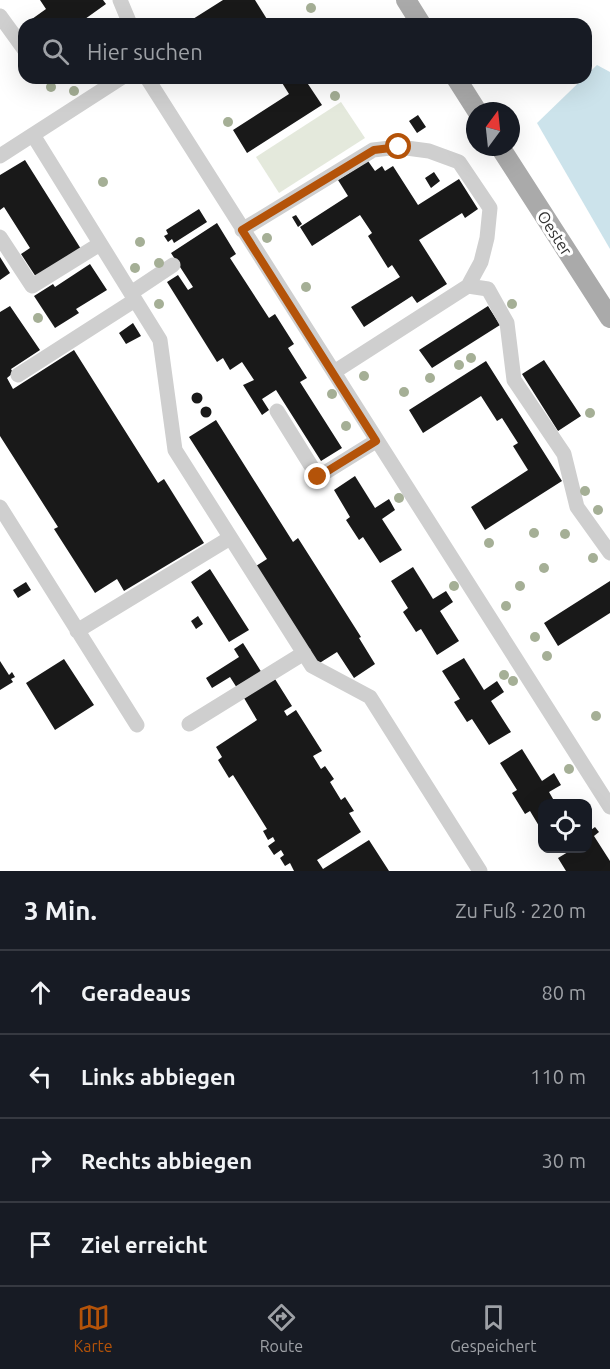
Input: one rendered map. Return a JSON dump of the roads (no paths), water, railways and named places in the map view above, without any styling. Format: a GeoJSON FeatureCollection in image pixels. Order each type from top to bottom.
{"type":"FeatureCollection","features":[{"type":"Feature","properties":{"kind":"main road"},"geometry":{"type":"LineString","coordinates":[[406,0],[418,18]]}},
{"type":"Feature","properties":{"kind":"main road"},"geometry":{"type":"LineString","coordinates":[[460,84],[471,102]]}},
{"type":"Feature","properties":{"kind":"main road","name":"Oester"},"geometry":{"type":"LineString","coordinates":[[506,156],[609,313]]}},
{"type":"Feature","properties":{"kind":"lane"},"geometry":{"type":"LineString","coordinates":[[120,0],[128,18]]}},
{"type":"Feature","properties":{"kind":"lane"},"geometry":{"type":"LineString","coordinates":[[0,16],[18,42]]}},
{"type":"Feature","properties":{"kind":"lane"},"geometry":{"type":"LineString","coordinates":[[0,156],[112,84]]}},
{"type":"Feature","properties":{"kind":"lane"},"geometry":{"type":"LineString","coordinates":[[151,84],[610,807]]}},
{"type":"Feature","properties":{"kind":"lane"},"geometry":{"type":"LineString","coordinates":[[33,135],[160,340],[175,450],[312,666],[370,697],[480,871]]}},
{"type":"Feature","properties":{"kind":"lane"},"geometry":{"type":"LineString","coordinates":[[242,230],[374,150],[399,147],[429,151],[459,162],[490,208],[487,238],[481,262],[468,286],[334,372]]}},
{"type":"Feature","properties":{"kind":"lane"},"geometry":{"type":"LineString","coordinates":[[0,237],[32,286],[100,244]]}},
{"type":"Feature","properties":{"kind":"lane"},"geometry":{"type":"LineString","coordinates":[[18,375],[133,296],[173,265]]}},
{"type":"Feature","properties":{"kind":"lane"},"geometry":{"type":"LineString","coordinates":[[468,286],[488,289],[507,323],[514,380],[564,454],[577,507],[610,553]]}},
{"type":"Feature","properties":{"kind":"lane"},"geometry":{"type":"LineString","coordinates":[[277,411],[318,477],[376,441]]}},
{"type":"Feature","properties":{"kind":"lane"},"geometry":{"type":"LineString","coordinates":[[0,507],[136,725]]}},
{"type":"Feature","properties":{"kind":"lane"},"geometry":{"type":"LineString","coordinates":[[77,631],[230,538]]}},
{"type":"Feature","properties":{"kind":"lane"},"geometry":{"type":"LineString","coordinates":[[189,724],[304,653]]}},
{"type":"Feature","properties":{"kind":"water"},"geometry":{"type":"Polygon","coordinates":[[[597,65],[610,72],[610,249],[537,123],[577,84],[592,84],[592,70],[597,65]]]}}]}
